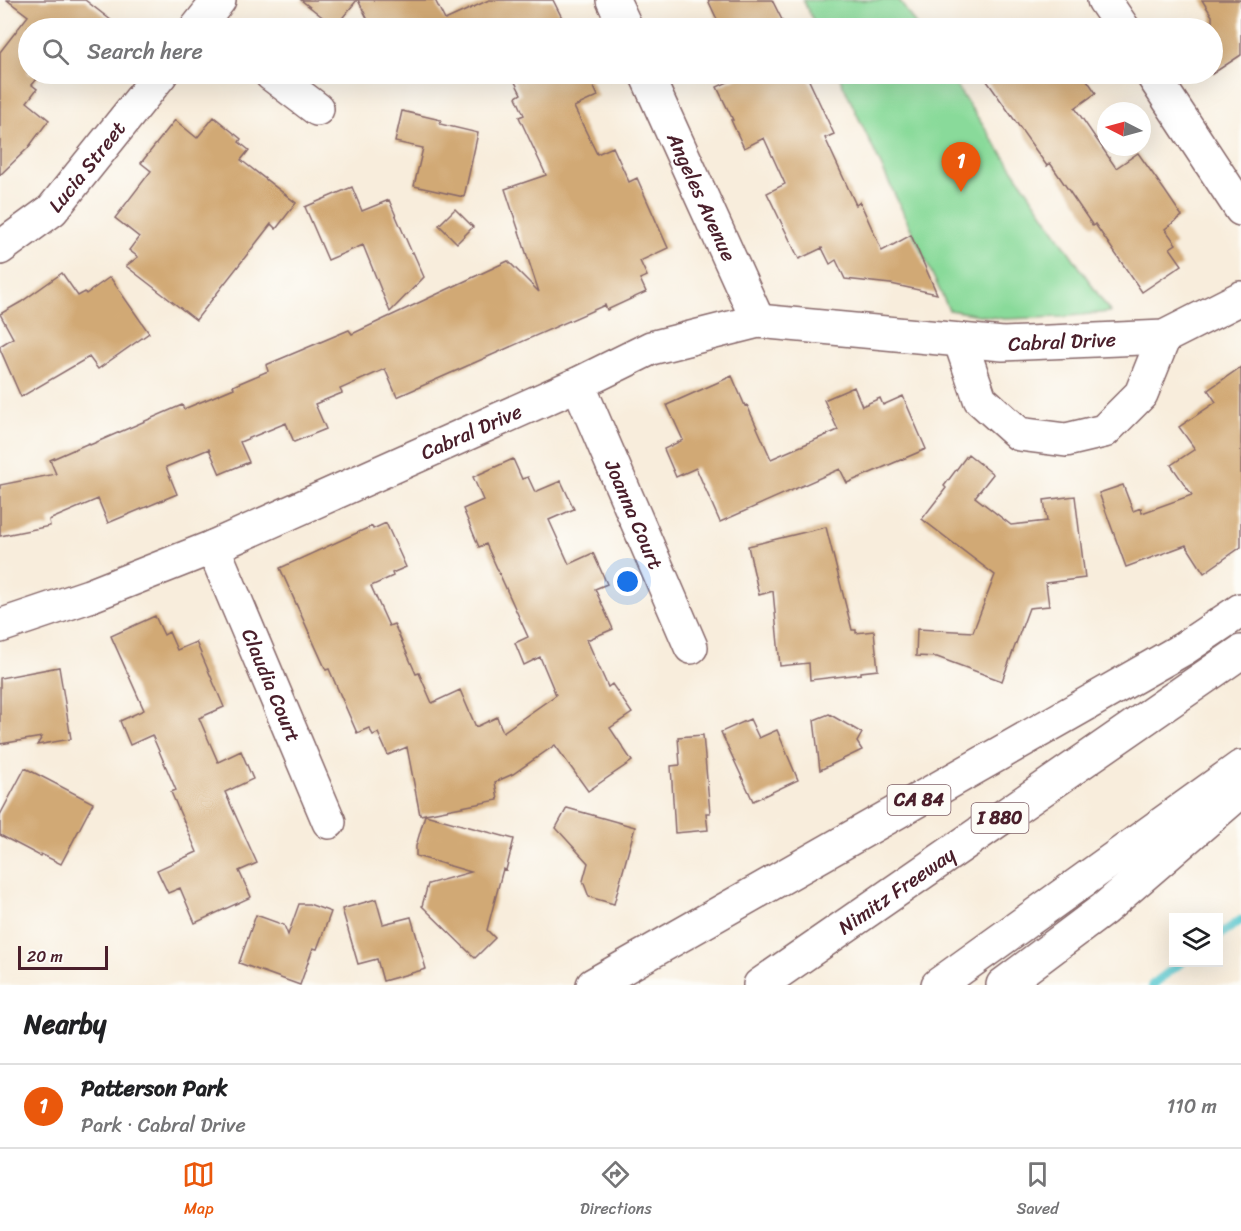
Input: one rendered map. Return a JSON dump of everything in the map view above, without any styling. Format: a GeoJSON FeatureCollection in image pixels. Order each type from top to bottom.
{"type":"FeatureCollection","features":[{"type":"Feature","properties":{"kind":"main road"},"geometry":{"type":"LineString","coordinates":[[613,0],[621,18]]}},
{"type":"Feature","properties":{"kind":"main road"},"geometry":{"type":"LineString","coordinates":[[1104,0],[1116,18]]}},
{"type":"Feature","properties":{"kind":"main road","name":"Lucia Street"},"geometry":{"type":"LineString","coordinates":[[0,248],[52,210],[153,84]]}},
{"type":"Feature","properties":{"kind":"main road"},"geometry":{"type":"LineString","coordinates":[[284,84],[317,110]]}},
{"type":"Feature","properties":{"kind":"main road","name":"Angeles Avenue"},"geometry":{"type":"LineString","coordinates":[[651,84],[758,321]]}},
{"type":"Feature","properties":{"kind":"main road"},"geometry":{"type":"LineString","coordinates":[[1159,84],[1241,209]]}},
{"type":"Feature","properties":{"kind":"main road","name":"Cabral Drive"},"geometry":{"type":"LineString","coordinates":[[0,626],[89,596],[213,547],[578,384],[651,348],[758,321],[1003,344],[1164,337],[1241,298]]}},
{"type":"Feature","properties":{"kind":"main road"},"geometry":{"type":"LineString","coordinates":[[960,340],[980,399],[1019,434],[1066,440],[1104,431],[1141,394],[1164,337]]}},
{"type":"Feature","properties":{"kind":"main road","name":"Joanna Court"},"geometry":{"type":"LineString","coordinates":[[578,384],[691,648]]}},
{"type":"Feature","properties":{"kind":"main road","name":"Claudia Court"},"geometry":{"type":"LineString","coordinates":[[213,547],[329,822]]}},
{"type":"Feature","properties":{"kind":"main road","name":"CA 84"},"geometry":{"type":"LineString","coordinates":[[593,985],[1172,655],[1241,610]]}},
{"type":"Feature","properties":{"kind":"main road","name":"Nimitz Freeway"},"geometry":{"type":"LineString","coordinates":[[760,985],[1241,652]]}},
{"type":"Feature","properties":{"kind":"main road"},"geometry":{"type":"LineString","coordinates":[[938,985],[1241,767]]}},
{"type":"Feature","properties":{"kind":"main road"},"geometry":{"type":"LineString","coordinates":[[1003,985],[1104,909],[1241,791]]}},
{"type":"Feature","properties":{"kind":"green space"},"geometry":{"type":"Polygon","coordinates":[[[803,0],[899,0],[911,18],[812,18],[803,0]]]}},
{"type":"Feature","properties":{"kind":"green space"},"geometry":{"type":"Polygon","coordinates":[[[843,84],[955,84],[1110,312],[1004,319],[949,310],[843,84]]]}},
{"type":"Feature","properties":{"kind":"building"},"geometry":{"type":"Polygon","coordinates":[[[7,0],[85,0],[108,18],[26,18],[28,16],[7,0]]]}},
{"type":"Feature","properties":{"kind":"building"},"geometry":{"type":"Polygon","coordinates":[[[301,0],[357,0],[342,18],[324,18],[301,0]]]}},
{"type":"Feature","properties":{"kind":"building"},"geometry":{"type":"Polygon","coordinates":[[[358,0],[435,0],[444,18],[367,18],[358,0]]]}},
{"type":"Feature","properties":{"kind":"building"},"geometry":{"type":"Polygon","coordinates":[[[489,0],[553,0],[562,18],[449,18],[489,0]]]}},
{"type":"Feature","properties":{"kind":"building"},"geometry":{"type":"Polygon","coordinates":[[[708,0],[772,0],[781,18],[716,18],[708,0]]]}},
{"type":"Feature","properties":{"kind":"building"},"geometry":{"type":"Polygon","coordinates":[[[1202,0],[1241,0],[1241,55],[1223,67],[1223,18],[1212,18],[1202,0]]]}},
{"type":"Feature","properties":{"kind":"building"},"geometry":{"type":"Polygon","coordinates":[[[18,29],[18,84],[33,84],[37,89],[27,102],[49,120],[28,148],[0,175],[0,52],[18,29]]]}},
{"type":"Feature","properties":{"kind":"building"},"geometry":{"type":"Polygon","coordinates":[[[516,84],[593,84],[598,96],[574,107],[597,154],[613,147],[629,182],[637,178],[668,248],[640,261],[647,276],[640,279],[646,292],[607,310],[605,305],[397,397],[385,369],[340,389],[342,393],[315,404],[326,429],[294,442],[286,423],[240,442],[249,462],[220,474],[209,449],[166,467],[177,494],[108,523],[98,499],[49,520],[50,526],[0,536],[0,485],[56,474],[50,460],[182,405],[184,409],[234,388],[233,386],[268,371],[266,365],[349,330],[352,334],[508,261],[539,292],[505,189],[546,175],[519,117],[524,115],[516,97],[521,94],[516,84]]]}},
{"type":"Feature","properties":{"kind":"building"},"geometry":{"type":"Polygon","coordinates":[[[723,84],[811,84],[834,134],[825,138],[856,205],[860,202],[882,251],[911,235],[937,294],[891,284],[845,279],[836,260],[830,264],[822,248],[799,259],[767,193],[785,184],[764,138],[744,148],[717,87],[723,84]]]}},
{"type":"Feature","properties":{"kind":"building"},"geometry":{"type":"Polygon","coordinates":[[[989,84],[1090,84],[1096,93],[1075,108],[1097,140],[1097,156],[1108,156],[1116,168],[1134,156],[1140,156],[1182,216],[1165,229],[1176,244],[1170,248],[1182,265],[1142,292],[1050,163],[1047,166],[989,84]]]}},
{"type":"Feature","properties":{"kind":"building"},"geometry":{"type":"Polygon","coordinates":[[[402,111],[441,120],[440,124],[478,133],[464,197],[414,186],[423,148],[395,142],[402,111]]]}},
{"type":"Feature","properties":{"kind":"building"},"geometry":{"type":"Polygon","coordinates":[[[214,117],[241,139],[239,142],[249,150],[241,160],[296,203],[276,229],[271,224],[196,320],[126,266],[138,257],[129,250],[139,237],[115,218],[151,171],[141,163],[175,120],[197,138],[214,117]]]}},
{"type":"Feature","properties":{"kind":"building"},"geometry":{"type":"Polygon","coordinates":[[[352,187],[362,211],[389,200],[424,277],[390,312],[363,245],[328,260],[305,207],[352,187]]]}},
{"type":"Feature","properties":{"kind":"building"},"geometry":{"type":"Polygon","coordinates":[[[455,209],[473,227],[457,243],[439,225],[455,209]]]}},
{"type":"Feature","properties":{"kind":"building"},"geometry":{"type":"Polygon","coordinates":[[[62,273],[78,296],[85,292],[86,294],[110,277],[149,333],[98,369],[89,357],[21,397],[0,349],[0,346],[13,338],[0,314],[62,273]]]}},
{"type":"Feature","properties":{"kind":"building"},"geometry":{"type":"Polygon","coordinates":[[[1241,367],[1241,547],[1204,573],[1186,545],[1126,567],[1099,493],[1123,485],[1133,511],[1141,508],[1142,513],[1192,495],[1171,465],[1195,449],[1179,427],[1216,402],[1208,390],[1241,367]]]}},
{"type":"Feature","properties":{"kind":"building"},"geometry":{"type":"Polygon","coordinates":[[[732,376],[771,459],[838,430],[824,400],[854,387],[862,406],[880,398],[883,405],[903,396],[926,449],[847,483],[840,469],[720,522],[696,468],[676,477],[664,449],[683,440],[667,405],[732,376]]]}},
{"type":"Feature","properties":{"kind":"building"},"geometry":{"type":"Polygon","coordinates":[[[968,454],[993,474],[975,497],[1011,525],[1047,521],[1044,500],[1075,496],[1085,578],[1046,583],[1049,606],[1029,608],[1002,681],[937,657],[916,656],[917,629],[973,632],[995,575],[922,519],[968,454]]]}},
{"type":"Feature","properties":{"kind":"building"},"geometry":{"type":"Polygon","coordinates":[[[513,459],[522,479],[528,477],[535,492],[561,481],[574,509],[549,520],[569,564],[593,553],[607,584],[595,589],[613,629],[587,640],[608,687],[612,684],[632,713],[610,728],[632,761],[588,791],[555,745],[513,774],[495,782],[498,800],[420,815],[407,747],[388,755],[378,733],[373,735],[369,728],[357,733],[280,568],[372,526],[373,529],[386,523],[406,567],[371,586],[389,626],[394,624],[416,674],[419,673],[432,703],[460,690],[476,727],[497,717],[503,732],[556,695],[540,657],[524,665],[515,643],[528,637],[486,544],[479,547],[463,509],[483,500],[473,477],[513,459]]]}},
{"type":"Feature","properties":{"kind":"building"},"geometry":{"type":"Polygon","coordinates":[[[826,527],[852,630],[856,630],[856,633],[874,631],[878,670],[810,680],[809,663],[780,666],[773,591],[759,595],[748,546],[826,527]]]}},
{"type":"Feature","properties":{"kind":"building"},"geometry":{"type":"Polygon","coordinates":[[[155,616],[164,635],[169,632],[177,650],[196,642],[224,707],[199,718],[218,762],[241,751],[253,779],[225,792],[257,863],[239,871],[251,897],[195,923],[180,888],[168,893],[157,870],[197,852],[171,792],[176,790],[152,735],[130,745],[120,721],[144,710],[111,636],[155,616]]]}},
{"type":"Feature","properties":{"kind":"building"},"geometry":{"type":"Polygon","coordinates":[[[59,667],[71,739],[37,745],[42,737],[0,744],[0,678],[59,667]]]}},
{"type":"Feature","properties":{"kind":"building"},"geometry":{"type":"Polygon","coordinates":[[[829,714],[862,733],[857,742],[862,750],[820,770],[814,720],[829,714]]]}},
{"type":"Feature","properties":{"kind":"building"},"geometry":{"type":"Polygon","coordinates":[[[750,719],[759,738],[777,730],[798,780],[753,801],[721,732],[750,719]]]}},
{"type":"Feature","properties":{"kind":"building"},"geometry":{"type":"Polygon","coordinates":[[[703,735],[710,813],[706,813],[708,830],[675,833],[671,766],[680,765],[678,737],[703,735]]]}},
{"type":"Feature","properties":{"kind":"building"},"geometry":{"type":"Polygon","coordinates":[[[25,768],[93,803],[61,864],[0,835],[0,815],[25,768]]]}},
{"type":"Feature","properties":{"kind":"building"},"geometry":{"type":"Polygon","coordinates":[[[567,808],[635,827],[614,904],[589,897],[583,881],[588,863],[556,828],[567,808]]]}},
{"type":"Feature","properties":{"kind":"building"},"geometry":{"type":"Polygon","coordinates":[[[425,815],[514,839],[506,870],[503,869],[487,930],[495,938],[475,958],[422,906],[428,884],[471,872],[416,856],[416,846],[425,815]]]}},
{"type":"Feature","properties":{"kind":"building"},"geometry":{"type":"Polygon","coordinates":[[[376,899],[383,924],[411,917],[426,969],[383,981],[377,959],[358,964],[342,909],[376,899]]]}},
{"type":"Feature","properties":{"kind":"building"},"geometry":{"type":"Polygon","coordinates":[[[299,904],[309,904],[331,912],[317,949],[313,948],[300,985],[239,963],[256,915],[284,925],[288,935],[299,904]]]}},
{"type":"Feature","properties":{"kind":"waterway"},"geometry":{"type":"LineString","coordinates":[[1223,933],[1241,920]]}},
{"type":"Feature","properties":{"kind":"waterway"},"geometry":{"type":"LineString","coordinates":[[1152,985],[1175,967]]}},
{"type":"Feature","properties":{"kind":"place","name":"Patterson Park"},"geometry":{"type":"Point","coordinates":[961,192]}}]}
